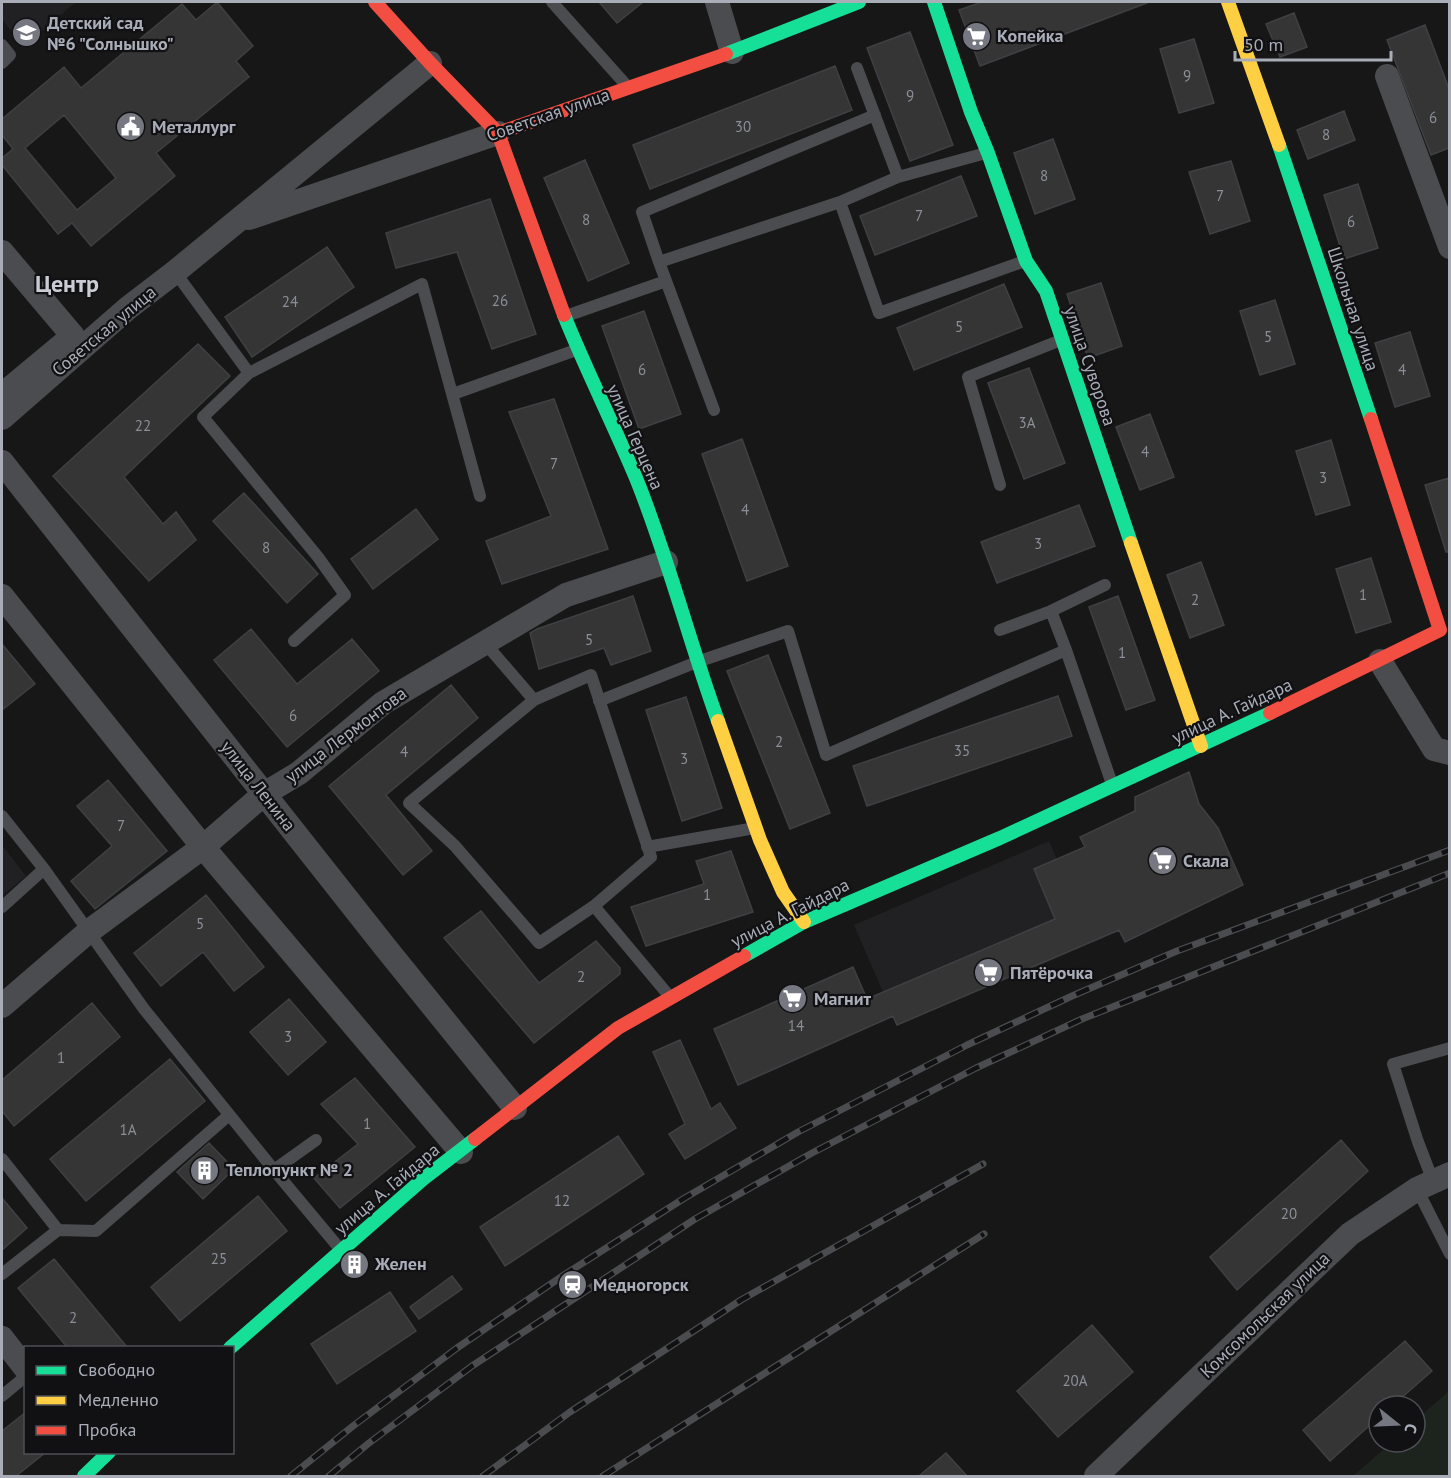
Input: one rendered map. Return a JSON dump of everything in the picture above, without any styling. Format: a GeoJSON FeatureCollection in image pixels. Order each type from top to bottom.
{"type":"FeatureCollection","features":[{"type":"Feature","properties":{"kind":"street","name":"улица Герцена"},"geometry":{"type":"LineString","coordinates":[[375,2],[498,133],[564,317],[636,478],[666,562],[697,662],[756,827],[783,892],[804,922]]}},
{"type":"Feature","properties":{"kind":"street"},"geometry":{"type":"LineString","coordinates":[[717,2],[732,52]]}},
{"type":"Feature","properties":{"kind":"street","name":"Советская улица"},"geometry":{"type":"LineString","coordinates":[[235,222],[732,52],[859,2]]}},
{"type":"Feature","properties":{"kind":"street","name":"улица Суворова"},"geometry":{"type":"LineString","coordinates":[[934,2],[971,112],[1026,261],[1046,291],[1201,746]]}},
{"type":"Feature","properties":{"kind":"street","name":"Школьная улица"},"geometry":{"type":"LineString","coordinates":[[1228,2],[1446,624]]}},
{"type":"Feature","properties":{"kind":"street","name":"Советская улица"},"geometry":{"type":"LineString","coordinates":[[2,418],[128,308],[430,63]]}},
{"type":"Feature","properties":{"kind":"street"},"geometry":{"type":"LineString","coordinates":[[1387,76],[1449,247]]}},
{"type":"Feature","properties":{"kind":"street"},"geometry":{"type":"LineString","coordinates":[[2,252],[73,336],[2,395]]}},
{"type":"Feature","properties":{"kind":"street","name":"улица Ленина"},"geometry":{"type":"LineString","coordinates":[[2,462],[515,1108]]}},
{"type":"Feature","properties":{"kind":"street","name":"улица Лермонтова"},"geometry":{"type":"LineString","coordinates":[[2,1006],[88,932],[203,847],[264,794],[298,773],[383,703],[566,596],[666,562]]}},
{"type":"Feature","properties":{"kind":"street"},"geometry":{"type":"LineString","coordinates":[[2,596],[203,847],[460,1152]]}},
{"type":"Feature","properties":{"kind":"street","name":"улица А. Гайдара"},"geometry":{"type":"LineString","coordinates":[[231,1346],[423,1179],[618,1028],[804,922],[1000,838],[1201,746],[1380,661],[1446,624]]}},
{"type":"Feature","properties":{"kind":"street"},"geometry":{"type":"LineString","coordinates":[[1380,661],[1444,749]]}},
{"type":"Feature","properties":{"kind":"street","name":"Комсомольская улица"},"geometry":{"type":"LineString","coordinates":[[1096,1476],[1350,1234],[1433,1182]]}},
{"type":"Feature","properties":{"kind":"street"},"geometry":{"type":"LineString","coordinates":[[2,1338],[24,1366]]}},
{"type":"Feature","properties":{"kind":"lane"},"geometry":{"type":"LineString","coordinates":[[552,2],[628,87]]}},
{"type":"Feature","properties":{"kind":"lane"},"geometry":{"type":"LineString","coordinates":[[2,45],[10,55],[2,63]]}},
{"type":"Feature","properties":{"kind":"lane"},"geometry":{"type":"LineString","coordinates":[[857,68],[898,177]]}},
{"type":"Feature","properties":{"kind":"lane"},"geometry":{"type":"LineString","coordinates":[[714,410],[642,212],[875,115]]}},
{"type":"Feature","properties":{"kind":"lane"},"geometry":{"type":"LineString","coordinates":[[659,262],[840,202],[898,177],[988,153]]}},
{"type":"Feature","properties":{"kind":"lane"},"geometry":{"type":"LineString","coordinates":[[840,202],[879,313],[1026,261]]}},
{"type":"Feature","properties":{"kind":"lane"},"geometry":{"type":"LineString","coordinates":[[175,272],[249,373]]}},
{"type":"Feature","properties":{"kind":"lane"},"geometry":{"type":"LineString","coordinates":[[564,317],[666,281]]}},
{"type":"Feature","properties":{"kind":"lane"},"geometry":{"type":"LineString","coordinates":[[294,641],[345,595],[318,557],[203,417],[249,373],[423,284],[480,496]]}},
{"type":"Feature","properties":{"kind":"lane"},"geometry":{"type":"LineString","coordinates":[[1000,486],[968,377],[1062,339]]}},
{"type":"Feature","properties":{"kind":"lane"},"geometry":{"type":"LineString","coordinates":[[453,394],[577,349]]}},
{"type":"Feature","properties":{"kind":"lane"},"geometry":{"type":"LineString","coordinates":[[1000,630],[1051,611],[1106,585]]}},
{"type":"Feature","properties":{"kind":"lane"},"geometry":{"type":"LineString","coordinates":[[1051,611],[1113,785]]}},
{"type":"Feature","properties":{"kind":"lane"},"geometry":{"type":"LineString","coordinates":[[599,701],[697,662],[788,631],[826,755],[1066,650]]}},
{"type":"Feature","properties":{"kind":"lane"},"geometry":{"type":"LineString","coordinates":[[485,643],[534,700]]}},
{"type":"Feature","properties":{"kind":"lane"},"geometry":{"type":"LineString","coordinates":[[591,675],[651,857],[594,906],[538,943],[454,846],[409,803],[534,700],[591,675]]}},
{"type":"Feature","properties":{"kind":"lane"},"geometry":{"type":"LineString","coordinates":[[2,816],[44,869],[144,1009],[341,1250]]}},
{"type":"Feature","properties":{"kind":"lane"},"geometry":{"type":"LineString","coordinates":[[647,847],[756,827]]}},
{"type":"Feature","properties":{"kind":"lane"},"geometry":{"type":"LineString","coordinates":[[2,907],[44,869]]}},
{"type":"Feature","properties":{"kind":"lane"},"geometry":{"type":"LineString","coordinates":[[594,906],[671,998]]}},
{"type":"Feature","properties":{"kind":"lane"},"geometry":{"type":"LineString","coordinates":[[1449,1048],[1393,1064],[1433,1182],[1449,1254]]}},
{"type":"Feature","properties":{"kind":"lane"},"geometry":{"type":"LineString","coordinates":[[2,1274],[58,1230],[96,1231],[229,1115]]}},
{"type":"Feature","properties":{"kind":"lane"},"geometry":{"type":"LineString","coordinates":[[274,1170],[316,1140]]}},
{"type":"Feature","properties":{"kind":"lane"},"geometry":{"type":"LineString","coordinates":[[2,1158],[58,1230]]}},
{"type":"Feature","properties":{"kind":"lane"},"geometry":{"type":"LineString","coordinates":[[2,1395],[24,1378]]}},
{"type":"Feature","properties":{"kind":"shaded area","name":"Детский сад №6 \"Солнышко\""},"geometry":{"type":"Polygon","coordinates":[[[2,2],[76,2],[24,46],[2,20],[2,2]]]}},
{"type":"Feature","properties":{"kind":"shaded area"},"geometry":{"type":"Polygon","coordinates":[[[1049,841],[1092,942],[897,1025],[854,925],[1049,841]]]}},
{"type":"Feature","properties":{"kind":"shaded area"},"geometry":{"type":"Polygon","coordinates":[[[2,845],[26,876],[2,896],[2,845]]]}},
{"type":"Feature","properties":{"kind":"shaded area"},"geometry":{"type":"Polygon","coordinates":[[[1449,1391],[1449,1476],[1353,1476],[1378,1454],[1427,1454],[1427,1410],[1449,1391]]]}},
{"type":"Feature","properties":{"kind":"building","name":"Металлург"},"geometry":{"type":"Polygon","coordinates":[[[217,2],[253,46],[236,61],[249,77],[156,153],[175,176],[91,246],[72,223],[58,234],[2,165],[2,158],[13,149],[2,135],[2,119],[64,67],[81,88],[182,4],[196,20],[217,2]],[[64,115],[25,148],[77,210],[116,178],[64,115]]]}},
{"type":"Feature","properties":{"kind":"building"},"geometry":{"type":"Polygon","coordinates":[[[599,2],[643,2],[617,23],[599,2]]]}},
{"type":"Feature","properties":{"kind":"building"},"geometry":{"type":"Polygon","coordinates":[[[982,2],[1147,3],[980,66],[959,10],[982,2]]]}},
{"type":"Feature","properties":{"kind":"building"},"geometry":{"type":"Polygon","coordinates":[[[1294,13],[1307,47],[1280,57],[1266,24],[1294,13]]]}},
{"type":"Feature","properties":{"kind":"building"},"geometry":{"type":"Polygon","coordinates":[[[1425,25],[1449,89],[1449,148],[1431,155],[1387,40],[1425,25]]]}},
{"type":"Feature","properties":{"kind":"building"},"geometry":{"type":"Polygon","coordinates":[[[910,32],[953,145],[910,161],[867,48],[910,32]]]}},
{"type":"Feature","properties":{"kind":"building"},"geometry":{"type":"Polygon","coordinates":[[[1194,39],[1214,103],[1179,113],[1160,49],[1194,39]]]}},
{"type":"Feature","properties":{"kind":"building"},"geometry":{"type":"Polygon","coordinates":[[[835,66],[852,110],[650,189],[633,145],[835,66]]]}},
{"type":"Feature","properties":{"kind":"building"},"geometry":{"type":"Polygon","coordinates":[[[1344,111],[1355,140],[1308,159],[1297,130],[1344,111]]]}},
{"type":"Feature","properties":{"kind":"building"},"geometry":{"type":"Polygon","coordinates":[[[1053,139],[1075,199],[1035,214],[1014,153],[1053,139]]]}},
{"type":"Feature","properties":{"kind":"building"},"geometry":{"type":"Polygon","coordinates":[[[585,160],[629,263],[588,281],[544,178],[585,160]]]}},
{"type":"Feature","properties":{"kind":"building"},"geometry":{"type":"Polygon","coordinates":[[[1231,161],[1250,221],[1210,234],[1189,172],[1231,161]]]}},
{"type":"Feature","properties":{"kind":"building"},"geometry":{"type":"Polygon","coordinates":[[[961,176],[977,216],[875,255],[860,216],[961,176]]]}},
{"type":"Feature","properties":{"kind":"building"},"geometry":{"type":"Polygon","coordinates":[[[1358,184],[1378,248],[1344,259],[1324,195],[1358,184]]]}},
{"type":"Feature","properties":{"kind":"building"},"geometry":{"type":"Polygon","coordinates":[[[490,199],[536,334],[492,349],[457,252],[396,268],[386,233],[490,199]]]}},
{"type":"Feature","properties":{"kind":"building"},"geometry":{"type":"Polygon","coordinates":[[[327,247],[354,287],[252,357],[225,317],[327,247]]]}},
{"type":"Feature","properties":{"kind":"building"},"geometry":{"type":"Polygon","coordinates":[[[1101,283],[1122,346],[1088,358],[1067,294],[1101,283]]]}},
{"type":"Feature","properties":{"kind":"building"},"geometry":{"type":"Polygon","coordinates":[[[1004,284],[1022,327],[914,370],[897,328],[1004,284]]]}},
{"type":"Feature","properties":{"kind":"building"},"geometry":{"type":"Polygon","coordinates":[[[1275,300],[1295,364],[1260,375],[1240,311],[1275,300]]]}},
{"type":"Feature","properties":{"kind":"building"},"geometry":{"type":"Polygon","coordinates":[[[644,311],[681,414],[639,429],[602,326],[644,311]]]}},
{"type":"Feature","properties":{"kind":"building"},"geometry":{"type":"Polygon","coordinates":[[[1410,332],[1430,396],[1395,407],[1375,343],[1410,332]]]}},
{"type":"Feature","properties":{"kind":"building"},"geometry":{"type":"Polygon","coordinates":[[[198,344],[230,376],[124,477],[163,524],[176,512],[196,540],[149,581],[53,476],[198,344]]]}},
{"type":"Feature","properties":{"kind":"building"},"geometry":{"type":"Polygon","coordinates":[[[1029,368],[1065,463],[1024,479],[988,383],[1029,368]]]}},
{"type":"Feature","properties":{"kind":"building"},"geometry":{"type":"Polygon","coordinates":[[[554,399],[608,549],[502,584],[486,541],[551,516],[509,412],[554,399]]]}},
{"type":"Feature","properties":{"kind":"building"},"geometry":{"type":"Polygon","coordinates":[[[1150,414],[1174,477],[1140,490],[1116,427],[1150,414]]]}},
{"type":"Feature","properties":{"kind":"building"},"geometry":{"type":"Polygon","coordinates":[[[742,439],[788,566],[747,581],[702,454],[742,439]]]}},
{"type":"Feature","properties":{"kind":"building"},"geometry":{"type":"Polygon","coordinates":[[[1331,440],[1350,505],[1316,515],[1296,451],[1331,440]]]}},
{"type":"Feature","properties":{"kind":"building"},"geometry":{"type":"Polygon","coordinates":[[[1449,478],[1449,552],[1446,552],[1425,485],[1449,478]]]}},
{"type":"Feature","properties":{"kind":"building"},"geometry":{"type":"Polygon","coordinates":[[[244,493],[318,574],[287,603],[213,521],[244,493]]]}},
{"type":"Feature","properties":{"kind":"building"},"geometry":{"type":"Polygon","coordinates":[[[1079,505],[1095,546],[997,583],[981,542],[1079,505]]]}},
{"type":"Feature","properties":{"kind":"building"},"geometry":{"type":"Polygon","coordinates":[[[416,509],[438,539],[373,589],[351,559],[416,509]]]}},
{"type":"Feature","properties":{"kind":"building"},"geometry":{"type":"Polygon","coordinates":[[[1371,558],[1391,622],[1356,633],[1336,569],[1371,558]]]}},
{"type":"Feature","properties":{"kind":"building"},"geometry":{"type":"Polygon","coordinates":[[[1201,562],[1224,625],[1190,638],[1167,575],[1201,562]]]}},
{"type":"Feature","properties":{"kind":"building"},"geometry":{"type":"Polygon","coordinates":[[[633,596],[651,651],[611,665],[604,648],[539,669],[530,633],[633,596]]]}},
{"type":"Feature","properties":{"kind":"building"},"geometry":{"type":"Polygon","coordinates":[[[1118,596],[1155,700],[1126,710],[1089,607],[1118,596]]]}},
{"type":"Feature","properties":{"kind":"building"},"geometry":{"type":"Polygon","coordinates":[[[251,629],[297,684],[352,639],[379,671],[287,747],[214,660],[251,629]]]}},
{"type":"Feature","properties":{"kind":"building"},"geometry":{"type":"Polygon","coordinates":[[[2,644],[35,684],[2,710],[2,644]]]}},
{"type":"Feature","properties":{"kind":"building"},"geometry":{"type":"Polygon","coordinates":[[[768,655],[830,813],[790,829],[727,671],[768,655]]]}},
{"type":"Feature","properties":{"kind":"building"},"geometry":{"type":"Polygon","coordinates":[[[451,685],[478,718],[386,795],[432,851],[403,875],[329,786],[451,685]]]}},
{"type":"Feature","properties":{"kind":"building"},"geometry":{"type":"Polygon","coordinates":[[[1058,696],[1072,736],[867,806],[853,766],[1058,696]]]}},
{"type":"Feature","properties":{"kind":"building"},"geometry":{"type":"Polygon","coordinates":[[[686,697],[722,808],[682,821],[646,710],[686,697]]]}},
{"type":"Feature","properties":{"kind":"building"},"geometry":{"type":"Polygon","coordinates":[[[1189,772],[1199,804],[1218,828],[1243,885],[1125,942],[1119,930],[897,1025],[893,1016],[738,1085],[714,1029],[853,967],[867,999],[1055,919],[1034,869],[1085,847],[1080,837],[1135,811],[1135,797],[1189,772]]]}},
{"type":"Feature","properties":{"kind":"building"},"geometry":{"type":"Polygon","coordinates":[[[108,780],[167,851],[95,909],[71,881],[112,846],[77,806],[108,780]]]}},
{"type":"Feature","properties":{"kind":"building"},"geometry":{"type":"Polygon","coordinates":[[[731,851],[753,912],[646,946],[631,907],[704,884],[696,861],[731,851]]]}},
{"type":"Feature","properties":{"kind":"building"},"geometry":{"type":"Polygon","coordinates":[[[206,895],[264,967],[234,991],[203,952],[161,986],[134,953],[206,895]]]}},
{"type":"Feature","properties":{"kind":"building"},"geometry":{"type":"Polygon","coordinates":[[[481,911],[539,983],[596,941],[620,968],[620,974],[534,1043],[444,938],[481,911]]]}},
{"type":"Feature","properties":{"kind":"building"},"geometry":{"type":"Polygon","coordinates":[[[289,999],[326,1042],[288,1075],[250,1032],[289,999]]]}},
{"type":"Feature","properties":{"kind":"building"},"geometry":{"type":"Polygon","coordinates":[[[92,1003],[120,1037],[14,1126],[2,1111],[2,1080],[92,1003]]]}},
{"type":"Feature","properties":{"kind":"building"},"geometry":{"type":"Polygon","coordinates":[[[680,1040],[711,1109],[720,1103],[736,1128],[685,1159],[669,1134],[685,1124],[653,1052],[680,1040]]]}},
{"type":"Feature","properties":{"kind":"building"},"geometry":{"type":"Polygon","coordinates":[[[170,1059],[205,1101],[86,1201],[50,1159],[170,1059]]]}},
{"type":"Feature","properties":{"kind":"building"},"geometry":{"type":"Polygon","coordinates":[[[355,1078],[415,1147],[340,1208],[314,1178],[358,1144],[321,1104],[355,1078]]]}},
{"type":"Feature","properties":{"kind":"building"},"geometry":{"type":"Polygon","coordinates":[[[618,1136],[644,1174],[505,1266],[480,1227],[618,1136]]]}},
{"type":"Feature","properties":{"kind":"building"},"geometry":{"type":"Polygon","coordinates":[[[1341,1140],[1368,1171],[1237,1290],[1210,1257],[1341,1140]]]}},
{"type":"Feature","properties":{"kind":"building","name":"Теплопункт № 2"},"geometry":{"type":"Polygon","coordinates":[[[209,1143],[234,1169],[203,1199],[177,1172],[209,1143]]]}},
{"type":"Feature","properties":{"kind":"building"},"geometry":{"type":"Polygon","coordinates":[[[258,1196],[287,1231],[180,1321],[151,1287],[258,1196]]]}},
{"type":"Feature","properties":{"kind":"building"},"geometry":{"type":"Polygon","coordinates":[[[2,1198],[27,1228],[2,1250],[2,1198]]]}},
{"type":"Feature","properties":{"kind":"building"},"geometry":{"type":"Polygon","coordinates":[[[54,1259],[126,1346],[66,1346],[18,1288],[54,1259]]]}},
{"type":"Feature","properties":{"kind":"building"},"geometry":{"type":"Polygon","coordinates":[[[452,1276],[462,1289],[419,1319],[410,1307],[452,1276]]]}},
{"type":"Feature","properties":{"kind":"building"},"geometry":{"type":"Polygon","coordinates":[[[390,1292],[416,1331],[337,1384],[311,1344],[390,1292]]]}},
{"type":"Feature","properties":{"kind":"building"},"geometry":{"type":"Polygon","coordinates":[[[1092,1325],[1133,1372],[1058,1437],[1017,1391],[1092,1325]]]}},
{"type":"Feature","properties":{"kind":"building"},"geometry":{"type":"Polygon","coordinates":[[[1405,1341],[1432,1371],[1406,1394],[1367,1394],[1367,1428],[1330,1461],[1303,1430],[1405,1341]]]}},
{"type":"Feature","properties":{"kind":"building"},"geometry":{"type":"Polygon","coordinates":[[[24,1414],[24,1454],[44,1454],[16,1476],[2,1476],[2,1431],[24,1414]]]}},
{"type":"Feature","properties":{"kind":"building"},"geometry":{"type":"Polygon","coordinates":[[[946,1453],[967,1476],[919,1476],[946,1453]]]}},
{"type":"Feature","properties":{"kind":"railway"},"geometry":{"type":"LineString","coordinates":[[291,1476],[457,1348],[564,1275],[683,1199],[798,1132],[967,1045],[1072,996],[1177,951],[1450,850]]}},
{"type":"Feature","properties":{"kind":"railway"},"geometry":{"type":"LineString","coordinates":[[329,1476],[472,1366],[695,1219],[812,1153],[976,1068],[1082,1019],[1450,873]]}},
{"type":"Feature","properties":{"kind":"railway"},"geometry":{"type":"LineString","coordinates":[[483,1476],[570,1412],[741,1300],[983,1164]]}},
{"type":"Feature","properties":{"kind":"railway"},"geometry":{"type":"LineString","coordinates":[[603,1476],[984,1234]]}},
{"type":"Feature","properties":{"kind":"traffic: fast"},"geometry":{"type":"LineString","coordinates":[[726,54],[859,2]]}},
{"type":"Feature","properties":{"kind":"traffic: fast"},"geometry":{"type":"LineString","coordinates":[[934,2],[971,112],[1026,261],[1046,291],[1131,543]]}},
{"type":"Feature","properties":{"kind":"traffic: fast"},"geometry":{"type":"LineString","coordinates":[[1279,145],[1371,419]]}},
{"type":"Feature","properties":{"kind":"traffic: fast"},"geometry":{"type":"LineString","coordinates":[[564,315],[648,508],[718,721]]}},
{"type":"Feature","properties":{"kind":"traffic: fast"},"geometry":{"type":"LineString","coordinates":[[744,956],[804,922],[1000,838],[1270,713]]}},
{"type":"Feature","properties":{"kind":"traffic: fast"},"geometry":{"type":"LineString","coordinates":[[232,1346],[423,1179],[475,1139]]}},
{"type":"Feature","properties":{"kind":"traffic: fast"},"geometry":{"type":"LineString","coordinates":[[84,1476],[107,1454]]}},
{"type":"Feature","properties":{"kind":"traffic: slow"},"geometry":{"type":"LineString","coordinates":[[1228,2],[1279,145]]}},
{"type":"Feature","properties":{"kind":"traffic: slow"},"geometry":{"type":"LineString","coordinates":[[1131,543],[1201,746]]}},
{"type":"Feature","properties":{"kind":"traffic: slow"},"geometry":{"type":"LineString","coordinates":[[718,721],[760,840],[783,892],[804,922]]}},
{"type":"Feature","properties":{"kind":"traffic: jam"},"geometry":{"type":"LineString","coordinates":[[375,2],[498,133],[564,315]]}},
{"type":"Feature","properties":{"kind":"traffic: jam"},"geometry":{"type":"LineString","coordinates":[[498,133],[726,54]]}},
{"type":"Feature","properties":{"kind":"traffic: jam"},"geometry":{"type":"LineString","coordinates":[[1270,713],[1440,630],[1371,419]]}},
{"type":"Feature","properties":{"kind":"traffic: jam"},"geometry":{"type":"LineString","coordinates":[[475,1139],[618,1028],[744,956]]}},
{"type":"Feature","properties":{"kind":"place","name":"Детский сад №6 \"Солнышко\""},"geometry":{"type":"Point","coordinates":[26,33]}},
{"type":"Feature","properties":{"kind":"place","name":"Копейка"},"geometry":{"type":"Point","coordinates":[976,36]}},
{"type":"Feature","properties":{"kind":"place","name":"Металлург"},"geometry":{"type":"Point","coordinates":[131,127]}},
{"type":"Feature","properties":{"kind":"place","name":"Скала"},"geometry":{"type":"Point","coordinates":[1162,861]}},
{"type":"Feature","properties":{"kind":"place","name":"Пятёрочка"},"geometry":{"type":"Point","coordinates":[989,973]}},
{"type":"Feature","properties":{"kind":"place","name":"Магнит"},"geometry":{"type":"Point","coordinates":[793,999]}},
{"type":"Feature","properties":{"kind":"place","name":"Теплопункт № 2"},"geometry":{"type":"Point","coordinates":[205,1170]}},
{"type":"Feature","properties":{"kind":"place","name":"Желен"},"geometry":{"type":"Point","coordinates":[354,1264]}},
{"type":"Feature","properties":{"kind":"place","name":"Медногорск"},"geometry":{"type":"Point","coordinates":[572,1285]}},
{"type":"Feature","properties":{"kind":"district","name":"Центр"},"geometry":{"type":"Point","coordinates":[67,284]}}]}
